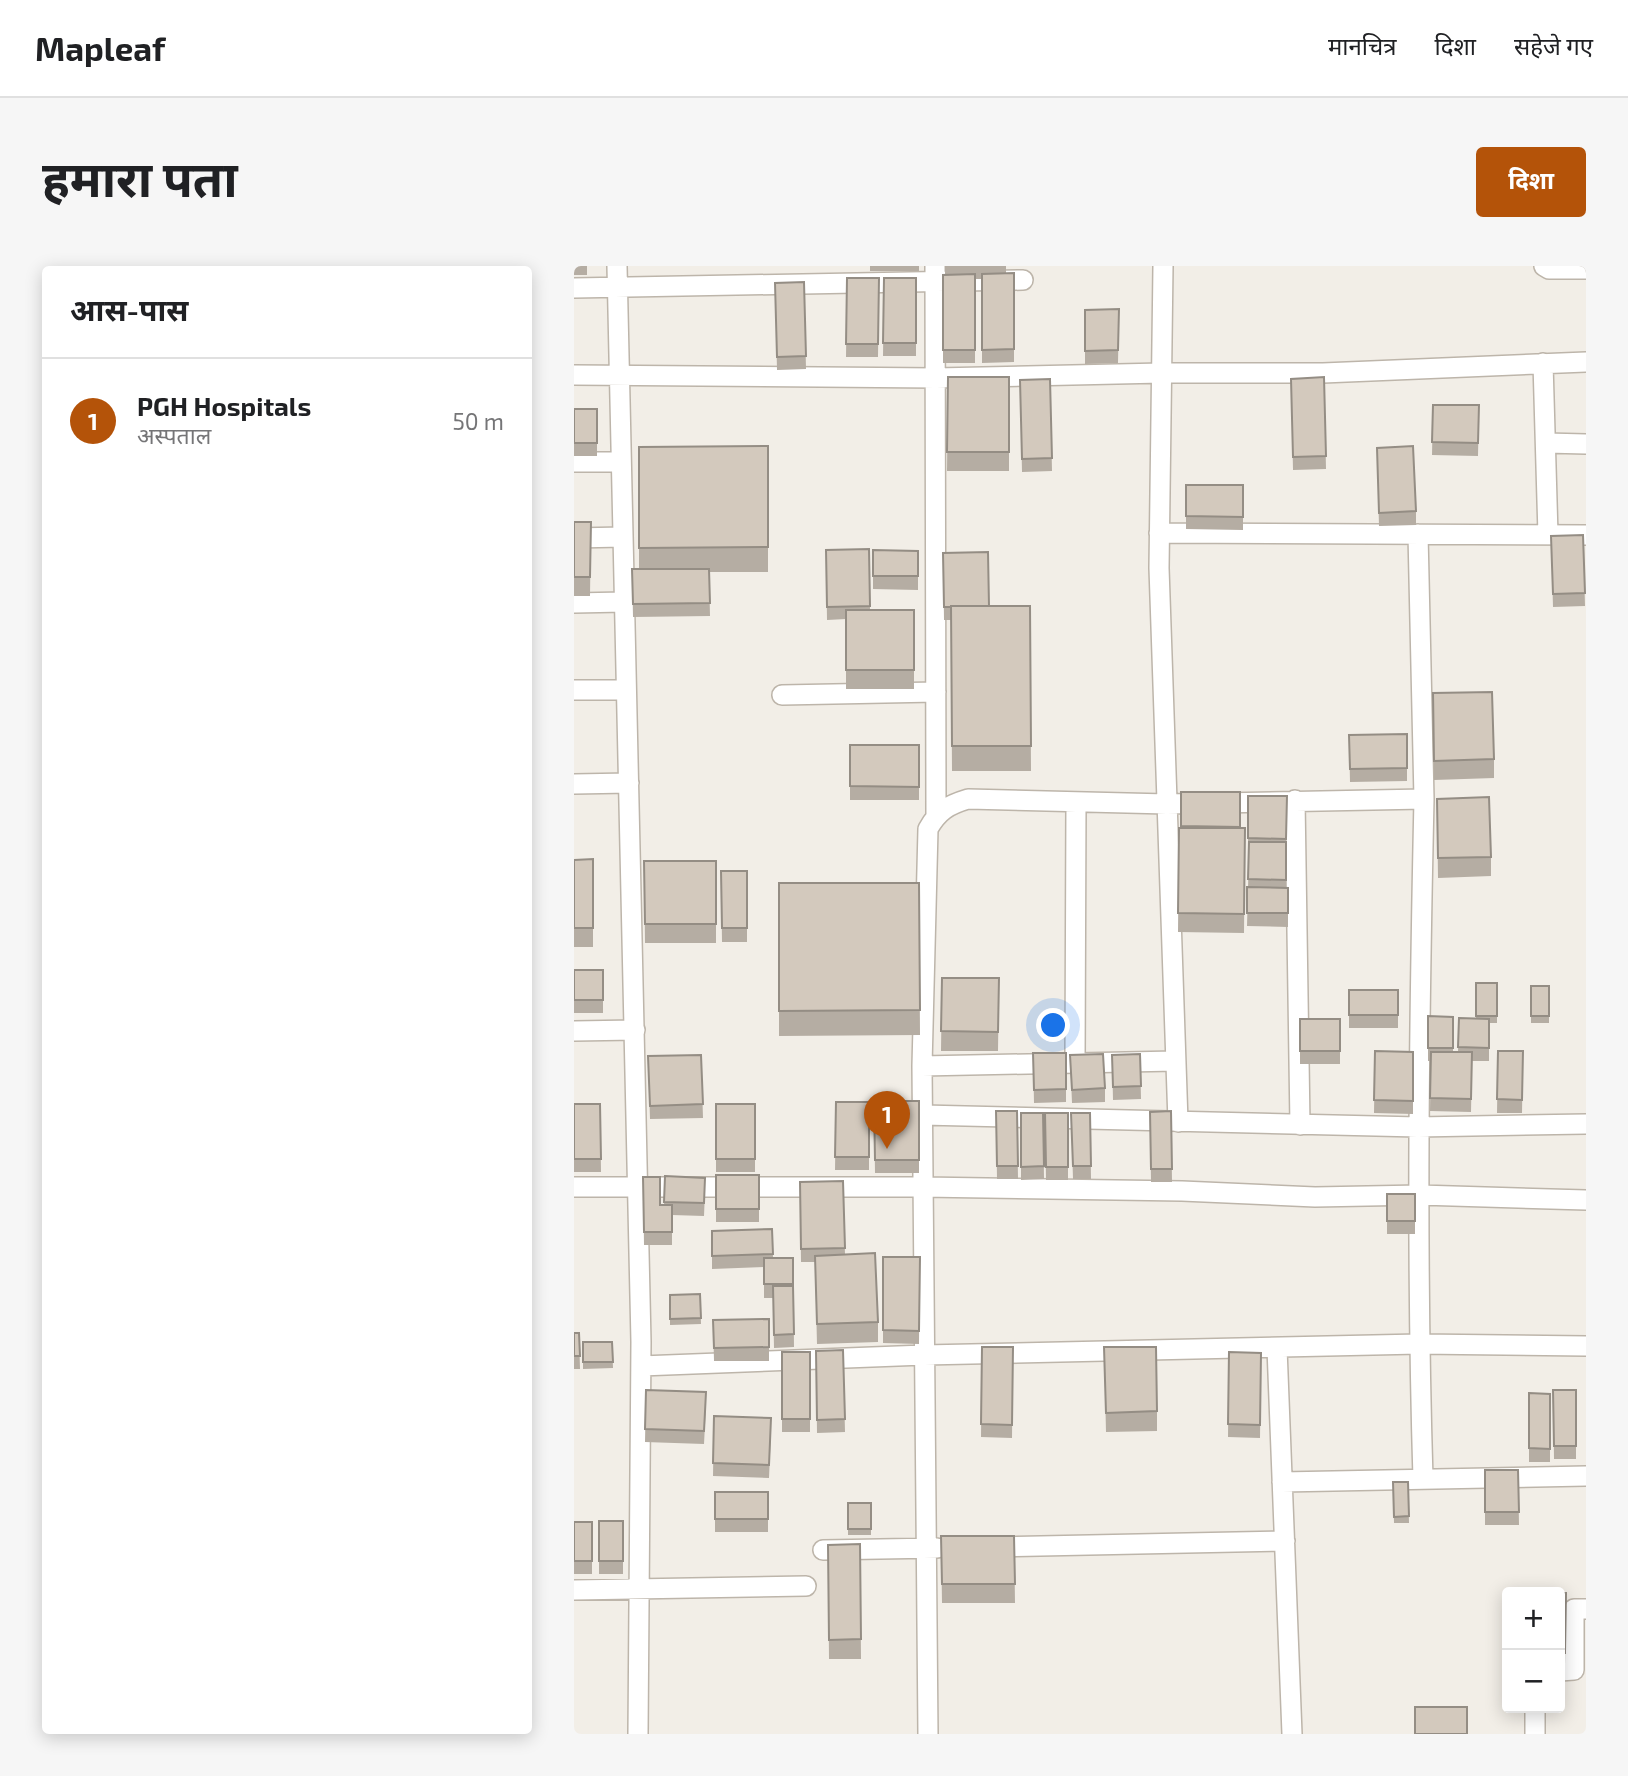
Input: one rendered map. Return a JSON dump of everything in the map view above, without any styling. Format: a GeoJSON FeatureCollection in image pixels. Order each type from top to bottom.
{"type":"FeatureCollection","features":[{"type":"Feature","properties":{"kind":"street"},"geometry":{"type":"LineString","coordinates":[[617,266],[639,1186],[641,1366],[638,1734]]}},
{"type":"Feature","properties":{"kind":"street"},"geometry":{"type":"LineString","coordinates":[[1163,266],[1159,533],[1178,1122]]}},
{"type":"Feature","properties":{"kind":"street"},"geometry":{"type":"LineString","coordinates":[[1544,266],[1549,270],[1586,269]]}},
{"type":"Feature","properties":{"kind":"street"},"geometry":{"type":"LineString","coordinates":[[935,274],[936,814]]}},
{"type":"Feature","properties":{"kind":"street"},"geometry":{"type":"LineString","coordinates":[[574,288],[935,274],[1023,280]]}},
{"type":"Feature","properties":{"kind":"street"},"geometry":{"type":"LineString","coordinates":[[574,375],[936,378],[1323,373],[1586,362]]}},
{"type":"Feature","properties":{"kind":"street"},"geometry":{"type":"LineString","coordinates":[[1543,363],[1548,535]]}},
{"type":"Feature","properties":{"kind":"street"},"geometry":{"type":"LineString","coordinates":[[1546,443],[1586,444]]}},
{"type":"Feature","properties":{"kind":"street"},"geometry":{"type":"LineString","coordinates":[[574,462],[621,462]]}},
{"type":"Feature","properties":{"kind":"street"},"geometry":{"type":"LineString","coordinates":[[1159,533],[1586,535]]}},
{"type":"Feature","properties":{"kind":"street"},"geometry":{"type":"LineString","coordinates":[[1418,534],[1424,799],[1418,1127],[1423,1479]]}},
{"type":"Feature","properties":{"kind":"street"},"geometry":{"type":"LineString","coordinates":[[574,538],[623,537]]}},
{"type":"Feature","properties":{"kind":"street"},"geometry":{"type":"LineString","coordinates":[[574,603],[624,602]]}},
{"type":"Feature","properties":{"kind":"street"},"geometry":{"type":"LineString","coordinates":[[574,690],[626,690]]}},
{"type":"Feature","properties":{"kind":"street"},"geometry":{"type":"LineString","coordinates":[[782,695],[936,692]]}},
{"type":"Feature","properties":{"kind":"street"},"geometry":{"type":"LineString","coordinates":[[574,784],[629,783]]}},
{"type":"Feature","properties":{"kind":"street"},"geometry":{"type":"LineString","coordinates":[[928,1734],[922,1066],[928,829],[936,814],[950,804],[968,799],[1167,804],[1424,799]]}},
{"type":"Feature","properties":{"kind":"street"},"geometry":{"type":"LineString","coordinates":[[1295,800],[1300,1125]]}},
{"type":"Feature","properties":{"kind":"street"},"geometry":{"type":"LineString","coordinates":[[1075,1063],[1076,802]]}},
{"type":"Feature","properties":{"kind":"street"},"geometry":{"type":"LineString","coordinates":[[574,1031],[635,1030]]}},
{"type":"Feature","properties":{"kind":"street"},"geometry":{"type":"LineString","coordinates":[[922,1066],[1175,1061]]}},
{"type":"Feature","properties":{"kind":"street"},"geometry":{"type":"LineString","coordinates":[[923,1115],[1418,1127],[1586,1124]]}},
{"type":"Feature","properties":{"kind":"street"},"geometry":{"type":"LineString","coordinates":[[574,1187],[923,1187],[1182,1191],[1315,1197],[1420,1195],[1586,1200]]}},
{"type":"Feature","properties":{"kind":"street"},"geometry":{"type":"LineString","coordinates":[[641,1366],[925,1355],[1419,1344],[1586,1346]]}},
{"type":"Feature","properties":{"kind":"street"},"geometry":{"type":"LineString","coordinates":[[1277,1348],[1292,1734]]}},
{"type":"Feature","properties":{"kind":"street"},"geometry":{"type":"LineString","coordinates":[[1282,1482],[1586,1476]]}},
{"type":"Feature","properties":{"kind":"street"},"geometry":{"type":"LineString","coordinates":[[822,1550],[1284,1541]]}},
{"type":"Feature","properties":{"kind":"street"},"geometry":{"type":"LineString","coordinates":[[574,1590],[806,1586]]}},
{"type":"Feature","properties":{"kind":"street"},"geometry":{"type":"LineString","coordinates":[[1565,1671],[1574,1670],[1574,1609],[1586,1609]]}},
{"type":"Feature","properties":{"kind":"street"},"geometry":{"type":"LineString","coordinates":[[1535,1713],[1535,1734]]}},
{"type":"Feature","properties":{"kind":"building"},"geometry":{"type":"Polygon","coordinates":[[[1014,273],[1014,349],[982,350],[982,274],[1014,273]]]}},
{"type":"Feature","properties":{"kind":"building"},"geometry":{"type":"Polygon","coordinates":[[[975,274],[975,350],[943,350],[943,275],[975,274]]]}},
{"type":"Feature","properties":{"kind":"building"},"geometry":{"type":"Polygon","coordinates":[[[847,278],[879,278],[878,344],[846,344],[847,278]]]}},
{"type":"Feature","properties":{"kind":"building"},"geometry":{"type":"Polygon","coordinates":[[[884,278],[916,278],[916,343],[883,343],[884,278]]]}},
{"type":"Feature","properties":{"kind":"building"},"geometry":{"type":"Polygon","coordinates":[[[804,282],[806,356],[777,357],[775,283],[804,282]]]}},
{"type":"Feature","properties":{"kind":"building"},"geometry":{"type":"Polygon","coordinates":[[[1119,309],[1118,350],[1085,351],[1085,310],[1119,309]]]}},
{"type":"Feature","properties":{"kind":"building"},"geometry":{"type":"Polygon","coordinates":[[[948,377],[1009,377],[1009,452],[947,452],[948,377]]]}},
{"type":"Feature","properties":{"kind":"building"},"geometry":{"type":"Polygon","coordinates":[[[1324,377],[1326,456],[1293,457],[1291,379],[1324,377]]]}},
{"type":"Feature","properties":{"kind":"building"},"geometry":{"type":"Polygon","coordinates":[[[1050,379],[1052,458],[1022,459],[1020,380],[1050,379]]]}},
{"type":"Feature","properties":{"kind":"building"},"geometry":{"type":"Polygon","coordinates":[[[1433,405],[1479,405],[1478,443],[1432,442],[1433,405]]]}},
{"type":"Feature","properties":{"kind":"building"},"geometry":{"type":"Polygon","coordinates":[[[574,409],[597,409],[597,443],[574,443],[574,409]]]}},
{"type":"Feature","properties":{"kind":"building"},"geometry":{"type":"Polygon","coordinates":[[[768,446],[768,547],[639,548],[639,447],[768,446]]]}},
{"type":"Feature","properties":{"kind":"building"},"geometry":{"type":"Polygon","coordinates":[[[1413,446],[1416,511],[1379,513],[1377,448],[1413,446]]]}},
{"type":"Feature","properties":{"kind":"building"},"geometry":{"type":"Polygon","coordinates":[[[1186,485],[1243,485],[1243,517],[1186,516],[1186,485]]]}},
{"type":"Feature","properties":{"kind":"building"},"geometry":{"type":"Polygon","coordinates":[[[574,522],[591,522],[590,577],[574,577],[574,522]]]}},
{"type":"Feature","properties":{"kind":"building"},"geometry":{"type":"Polygon","coordinates":[[[1583,535],[1585,593],[1553,594],[1551,536],[1583,535]]]}},
{"type":"Feature","properties":{"kind":"building"},"geometry":{"type":"Polygon","coordinates":[[[869,549],[870,606],[827,607],[826,550],[869,549]]]}},
{"type":"Feature","properties":{"kind":"building"},"geometry":{"type":"Polygon","coordinates":[[[873,550],[918,551],[918,576],[873,576],[873,550]]]}},
{"type":"Feature","properties":{"kind":"building"},"geometry":{"type":"Polygon","coordinates":[[[988,552],[989,606],[944,607],[943,553],[988,552]]]}},
{"type":"Feature","properties":{"kind":"building"},"geometry":{"type":"Polygon","coordinates":[[[632,569],[709,569],[710,603],[633,604],[632,569]]]}},
{"type":"Feature","properties":{"kind":"building"},"geometry":{"type":"Polygon","coordinates":[[[951,606],[1030,606],[1031,746],[952,746],[951,606]]]}},
{"type":"Feature","properties":{"kind":"building"},"geometry":{"type":"Polygon","coordinates":[[[846,610],[914,610],[914,670],[846,670],[846,610]]]}},
{"type":"Feature","properties":{"kind":"building"},"geometry":{"type":"Polygon","coordinates":[[[1492,692],[1494,759],[1434,761],[1433,693],[1492,692]]]}},
{"type":"Feature","properties":{"kind":"building"},"geometry":{"type":"Polygon","coordinates":[[[1407,734],[1407,768],[1350,769],[1349,735],[1407,734]]]}},
{"type":"Feature","properties":{"kind":"building"},"geometry":{"type":"Polygon","coordinates":[[[850,745],[919,745],[919,787],[850,786],[850,745]]]}},
{"type":"Feature","properties":{"kind":"building"},"geometry":{"type":"Polygon","coordinates":[[[1181,792],[1240,792],[1240,827],[1181,826],[1181,792]]]}},
{"type":"Feature","properties":{"kind":"building"},"geometry":{"type":"Polygon","coordinates":[[[1248,796],[1287,796],[1286,839],[1248,838],[1248,796]]]}},
{"type":"Feature","properties":{"kind":"building"},"geometry":{"type":"Polygon","coordinates":[[[1489,797],[1491,857],[1438,858],[1437,799],[1489,797]]]}},
{"type":"Feature","properties":{"kind":"building"},"geometry":{"type":"Polygon","coordinates":[[[1179,828],[1245,828],[1244,914],[1178,913],[1179,828]]]}},
{"type":"Feature","properties":{"kind":"building"},"geometry":{"type":"Polygon","coordinates":[[[1249,842],[1286,842],[1286,880],[1248,879],[1249,842]]]}},
{"type":"Feature","properties":{"kind":"building"},"geometry":{"type":"Polygon","coordinates":[[[593,859],[593,928],[574,928],[574,860],[593,859]]]}},
{"type":"Feature","properties":{"kind":"building"},"geometry":{"type":"Polygon","coordinates":[[[644,861],[716,861],[716,924],[645,924],[644,861]]]}},
{"type":"Feature","properties":{"kind":"building"},"geometry":{"type":"Polygon","coordinates":[[[721,871],[747,871],[747,928],[722,928],[721,871]]]}},
{"type":"Feature","properties":{"kind":"building"},"geometry":{"type":"Polygon","coordinates":[[[779,883],[919,883],[920,1010],[779,1011],[779,883]]]}},
{"type":"Feature","properties":{"kind":"building"},"geometry":{"type":"Polygon","coordinates":[[[1247,887],[1288,888],[1288,913],[1247,913],[1247,887]]]}},
{"type":"Feature","properties":{"kind":"building"},"geometry":{"type":"Polygon","coordinates":[[[574,970],[603,970],[603,1000],[574,1000],[574,970]]]}},
{"type":"Feature","properties":{"kind":"building"},"geometry":{"type":"Polygon","coordinates":[[[942,978],[999,978],[998,1032],[941,1031],[942,978]]]}},
{"type":"Feature","properties":{"kind":"building"},"geometry":{"type":"Polygon","coordinates":[[[1476,983],[1497,983],[1497,1016],[1476,1016],[1476,983]]]}},
{"type":"Feature","properties":{"kind":"building"},"geometry":{"type":"Polygon","coordinates":[[[1531,986],[1549,986],[1549,1016],[1531,1016],[1531,986]]]}},
{"type":"Feature","properties":{"kind":"building"},"geometry":{"type":"Polygon","coordinates":[[[1349,990],[1398,990],[1398,1015],[1349,1015],[1349,990]]]}},
{"type":"Feature","properties":{"kind":"building"},"geometry":{"type":"Polygon","coordinates":[[[1428,1016],[1453,1017],[1453,1048],[1428,1048],[1428,1016]]]}},
{"type":"Feature","properties":{"kind":"building"},"geometry":{"type":"Polygon","coordinates":[[[1459,1018],[1489,1019],[1489,1048],[1458,1047],[1459,1018]]]}},
{"type":"Feature","properties":{"kind":"building"},"geometry":{"type":"Polygon","coordinates":[[[1300,1019],[1340,1019],[1340,1051],[1300,1051],[1300,1019]]]}},
{"type":"Feature","properties":{"kind":"building"},"geometry":{"type":"Polygon","coordinates":[[[1375,1051],[1413,1052],[1413,1101],[1374,1100],[1375,1051]]]}},
{"type":"Feature","properties":{"kind":"building"},"geometry":{"type":"Polygon","coordinates":[[[1498,1051],[1523,1051],[1522,1100],[1497,1099],[1498,1051]]]}},
{"type":"Feature","properties":{"kind":"building"},"geometry":{"type":"Polygon","coordinates":[[[1431,1052],[1472,1052],[1471,1099],[1430,1098],[1431,1052]]]}},
{"type":"Feature","properties":{"kind":"building"},"geometry":{"type":"Polygon","coordinates":[[[1033,1053],[1066,1053],[1066,1089],[1034,1090],[1033,1053]]]}},
{"type":"Feature","properties":{"kind":"building"},"geometry":{"type":"Polygon","coordinates":[[[1103,1054],[1105,1088],[1072,1090],[1070,1055],[1103,1054]]]}},
{"type":"Feature","properties":{"kind":"building"},"geometry":{"type":"Polygon","coordinates":[[[1140,1054],[1141,1086],[1113,1087],[1112,1055],[1140,1054]]]}},
{"type":"Feature","properties":{"kind":"building"},"geometry":{"type":"Polygon","coordinates":[[[701,1055],[703,1104],[650,1106],[648,1056],[701,1055]]]}},
{"type":"Feature","properties":{"kind":"building"},"geometry":{"type":"Polygon","coordinates":[[[874,1101],[919,1101],[919,1160],[875,1160],[874,1101]]]}},
{"type":"Feature","properties":{"kind":"building"},"geometry":{"type":"Polygon","coordinates":[[[836,1102],[869,1102],[869,1157],[835,1157],[836,1102]]]}},
{"type":"Feature","properties":{"kind":"building"},"geometry":{"type":"Polygon","coordinates":[[[574,1104],[600,1104],[601,1159],[574,1159],[574,1104]]]}},
{"type":"Feature","properties":{"kind":"building"},"geometry":{"type":"Polygon","coordinates":[[[716,1104],[755,1104],[755,1159],[716,1159],[716,1104]]]}},
{"type":"Feature","properties":{"kind":"building"},"geometry":{"type":"Polygon","coordinates":[[[996,1111],[1017,1111],[1018,1166],[997,1166],[996,1111]]]}},
{"type":"Feature","properties":{"kind":"building"},"geometry":{"type":"Polygon","coordinates":[[[1171,1111],[1172,1169],[1151,1169],[1150,1112],[1171,1111]]]}},
{"type":"Feature","properties":{"kind":"building"},"geometry":{"type":"Polygon","coordinates":[[[1021,1113],[1043,1113],[1044,1166],[1021,1167],[1021,1113]]]}},
{"type":"Feature","properties":{"kind":"building"},"geometry":{"type":"Polygon","coordinates":[[[1045,1113],[1068,1113],[1068,1167],[1046,1167],[1045,1113]]]}},
{"type":"Feature","properties":{"kind":"building"},"geometry":{"type":"Polygon","coordinates":[[[1071,1113],[1090,1113],[1091,1166],[1073,1166],[1071,1113]]]}},
{"type":"Feature","properties":{"kind":"building"},"geometry":{"type":"Polygon","coordinates":[[[716,1175],[759,1175],[759,1209],[716,1209],[716,1175]]]}},
{"type":"Feature","properties":{"kind":"building"},"geometry":{"type":"Polygon","coordinates":[[[665,1176],[705,1178],[704,1203],[664,1202],[665,1176]]]}},
{"type":"Feature","properties":{"kind":"building"},"geometry":{"type":"Polygon","coordinates":[[[643,1177],[660,1177],[660,1205],[672,1205],[672,1232],[644,1232],[643,1177]]]}},
{"type":"Feature","properties":{"kind":"building"},"geometry":{"type":"Polygon","coordinates":[[[843,1181],[845,1248],[801,1249],[800,1182],[843,1181]]]}},
{"type":"Feature","properties":{"kind":"building"},"geometry":{"type":"Polygon","coordinates":[[[1387,1194],[1415,1194],[1415,1221],[1387,1221],[1387,1194]]]}},
{"type":"Feature","properties":{"kind":"building"},"geometry":{"type":"Polygon","coordinates":[[[772,1229],[773,1254],[712,1256],[712,1231],[772,1229]]]}},
{"type":"Feature","properties":{"kind":"building"},"geometry":{"type":"Polygon","coordinates":[[[875,1253],[878,1322],[817,1324],[815,1256],[875,1253]]]}},
{"type":"Feature","properties":{"kind":"building"},"geometry":{"type":"Polygon","coordinates":[[[883,1257],[920,1257],[919,1331],[883,1330],[883,1257]]]}},
{"type":"Feature","properties":{"kind":"building"},"geometry":{"type":"Polygon","coordinates":[[[764,1258],[793,1258],[793,1284],[764,1284],[764,1258]]]}},
{"type":"Feature","properties":{"kind":"building"},"geometry":{"type":"Polygon","coordinates":[[[773,1286],[793,1286],[794,1334],[774,1335],[773,1286]]]}},
{"type":"Feature","properties":{"kind":"building"},"geometry":{"type":"Polygon","coordinates":[[[700,1294],[701,1318],[670,1319],[670,1295],[700,1294]]]}},
{"type":"Feature","properties":{"kind":"building"},"geometry":{"type":"Polygon","coordinates":[[[769,1319],[769,1347],[714,1348],[713,1320],[769,1319]]]}},
{"type":"Feature","properties":{"kind":"building"},"geometry":{"type":"Polygon","coordinates":[[[574,1333],[579,1333],[580,1356],[574,1356],[574,1333]]]}},
{"type":"Feature","properties":{"kind":"building"},"geometry":{"type":"Polygon","coordinates":[[[583,1342],[612,1342],[613,1362],[583,1362],[583,1342]]]}},
{"type":"Feature","properties":{"kind":"building"},"geometry":{"type":"Polygon","coordinates":[[[982,1347],[1013,1347],[1012,1425],[981,1424],[982,1347]]]}},
{"type":"Feature","properties":{"kind":"building"},"geometry":{"type":"Polygon","coordinates":[[[1104,1347],[1156,1347],[1157,1411],[1106,1413],[1104,1347]]]}},
{"type":"Feature","properties":{"kind":"building"},"geometry":{"type":"Polygon","coordinates":[[[843,1350],[845,1419],[817,1420],[816,1351],[843,1350]]]}},
{"type":"Feature","properties":{"kind":"building"},"geometry":{"type":"Polygon","coordinates":[[[782,1352],[810,1352],[810,1419],[782,1419],[782,1352]]]}},
{"type":"Feature","properties":{"kind":"building"},"geometry":{"type":"Polygon","coordinates":[[[1229,1352],[1261,1353],[1260,1425],[1228,1424],[1229,1352]]]}},
{"type":"Feature","properties":{"kind":"building"},"geometry":{"type":"Polygon","coordinates":[[[646,1390],[706,1392],[704,1431],[645,1429],[646,1390]]]}},
{"type":"Feature","properties":{"kind":"building"},"geometry":{"type":"Polygon","coordinates":[[[1553,1390],[1576,1390],[1576,1446],[1554,1446],[1553,1390]]]}},
{"type":"Feature","properties":{"kind":"building"},"geometry":{"type":"Polygon","coordinates":[[[1529,1393],[1550,1394],[1550,1449],[1529,1448],[1529,1393]]]}},
{"type":"Feature","properties":{"kind":"building"},"geometry":{"type":"Polygon","coordinates":[[[714,1416],[771,1418],[769,1465],[713,1463],[714,1416]]]}},
{"type":"Feature","properties":{"kind":"building"},"geometry":{"type":"Polygon","coordinates":[[[1485,1470],[1518,1470],[1519,1512],[1485,1512],[1485,1470]]]}},
{"type":"Feature","properties":{"kind":"building"},"geometry":{"type":"Polygon","coordinates":[[[1393,1482],[1408,1482],[1409,1516],[1394,1517],[1393,1482]]]}},
{"type":"Feature","properties":{"kind":"building"},"geometry":{"type":"Polygon","coordinates":[[[715,1492],[768,1492],[768,1519],[715,1519],[715,1492]]]}},
{"type":"Feature","properties":{"kind":"building"},"geometry":{"type":"Polygon","coordinates":[[[848,1503],[871,1503],[871,1529],[848,1529],[848,1503]]]}},
{"type":"Feature","properties":{"kind":"building"},"geometry":{"type":"Polygon","coordinates":[[[599,1521],[623,1521],[623,1561],[599,1561],[599,1521]]]}},
{"type":"Feature","properties":{"kind":"building"},"geometry":{"type":"Polygon","coordinates":[[[574,1522],[592,1522],[592,1561],[574,1561],[574,1522]]]}},
{"type":"Feature","properties":{"kind":"building"},"geometry":{"type":"Polygon","coordinates":[[[941,1536],[1014,1536],[1015,1584],[942,1584],[941,1536]]]}},
{"type":"Feature","properties":{"kind":"building"},"geometry":{"type":"Polygon","coordinates":[[[860,1544],[861,1639],[829,1640],[828,1545],[860,1544]]]}},
{"type":"Feature","properties":{"kind":"building"},"geometry":{"type":"Polygon","coordinates":[[[1415,1707],[1467,1707],[1467,1734],[1415,1734],[1415,1707]]]}},
{"type":"Feature","properties":{"kind":"place","name":"PGH Hospitals"},"geometry":{"type":"Point","coordinates":[887,1149]}}]}
